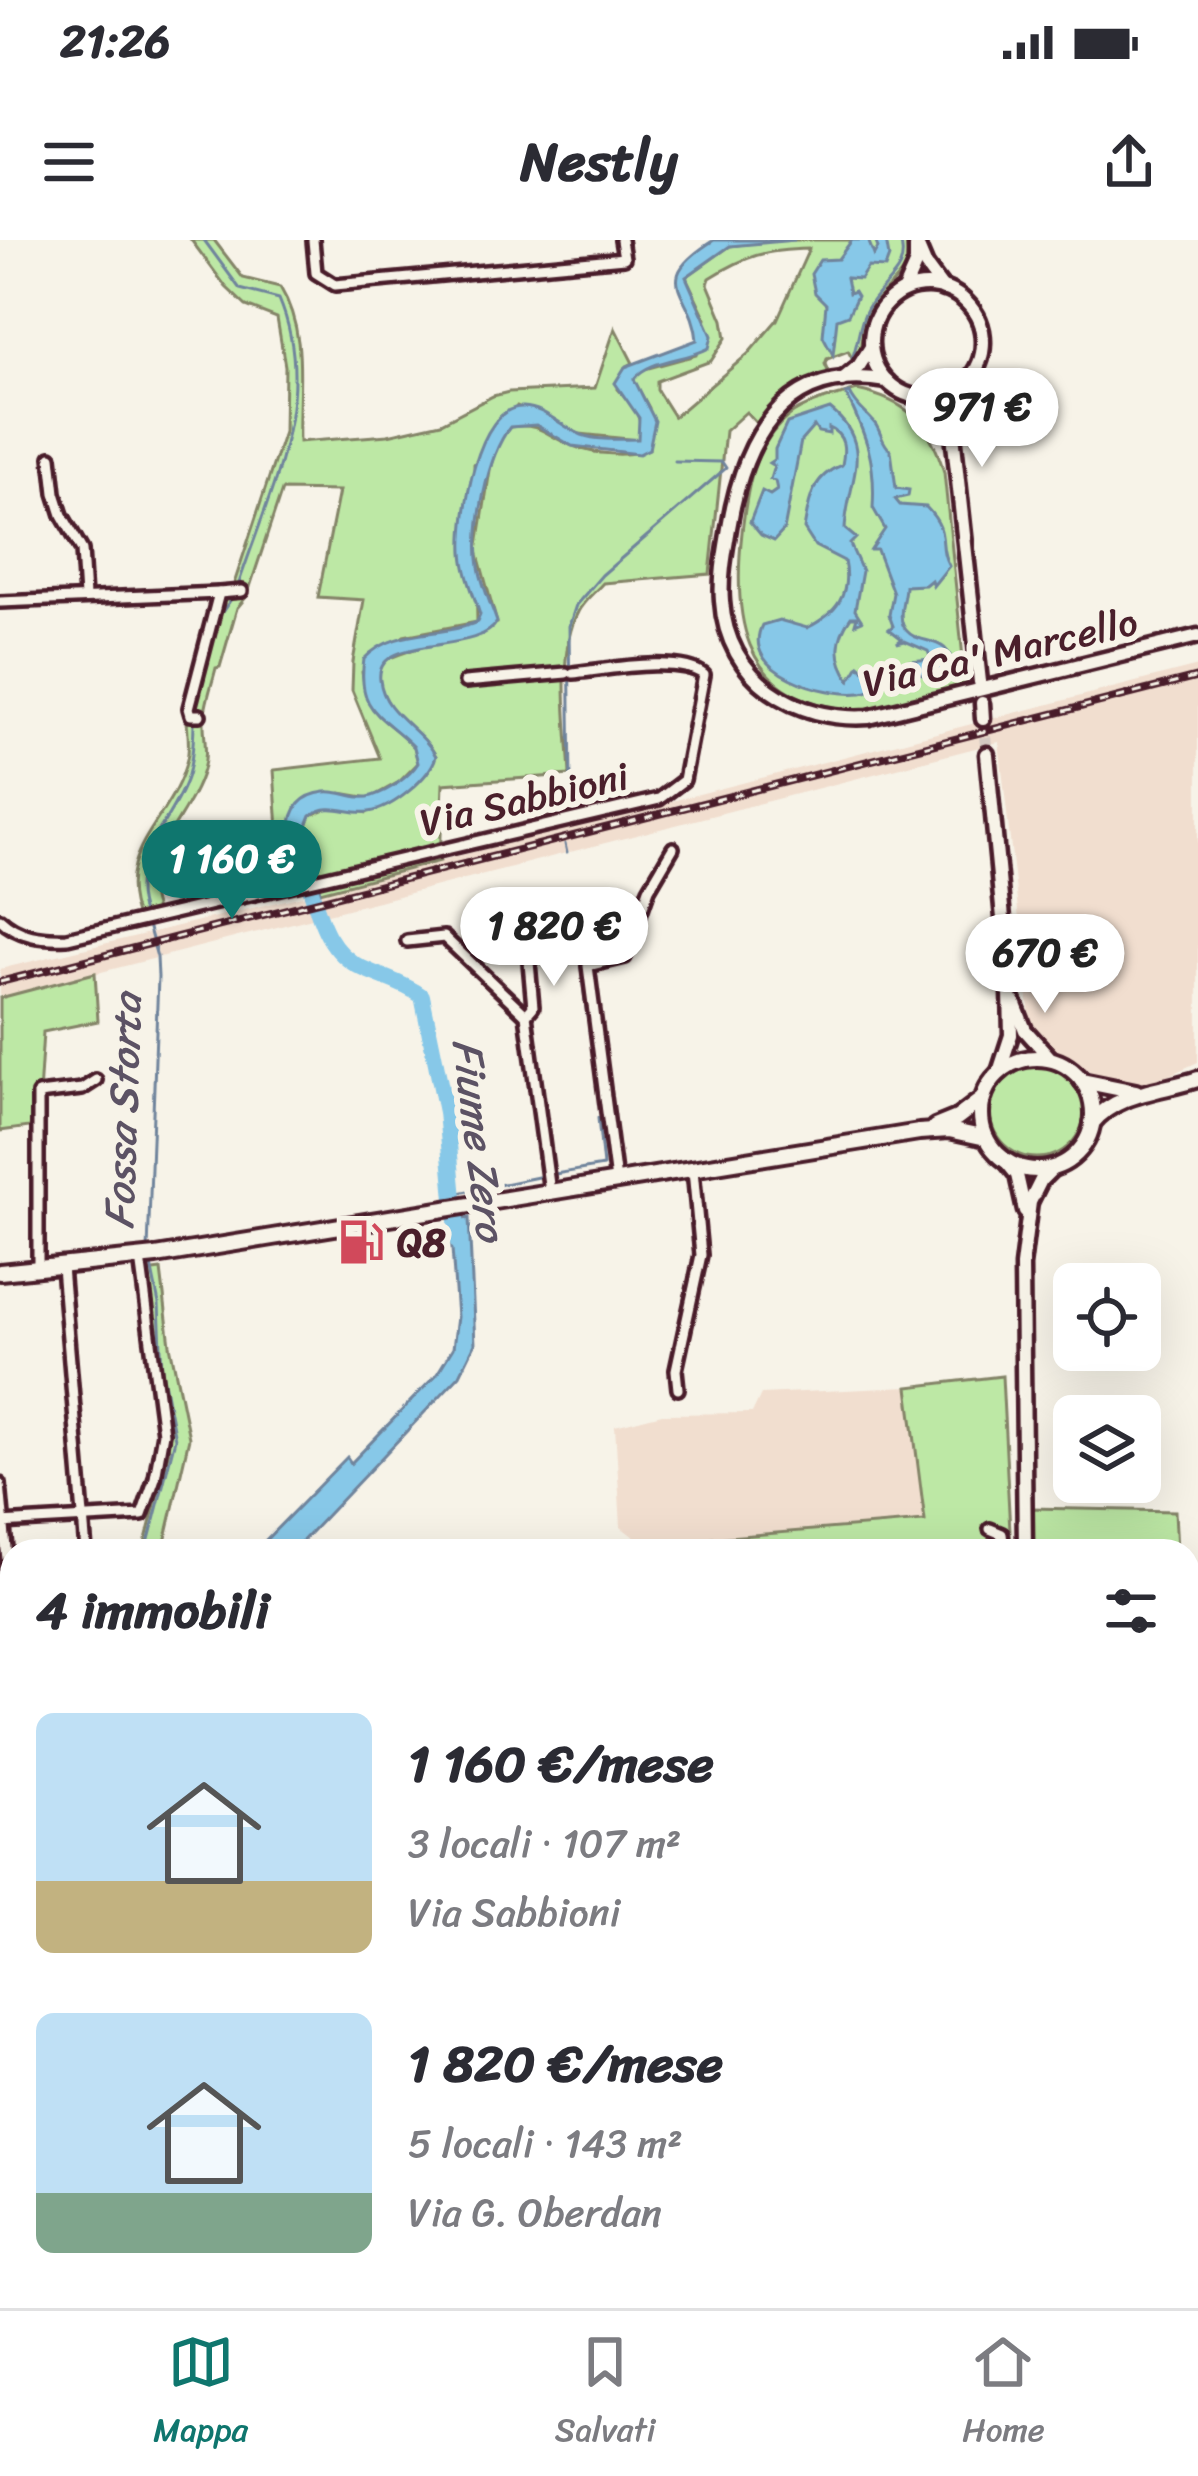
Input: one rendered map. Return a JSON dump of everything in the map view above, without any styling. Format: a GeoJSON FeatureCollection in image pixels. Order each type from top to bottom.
{"type":"FeatureCollection","features":[{"type":"Feature","properties":{"kind":"main road","name":"Via Ca' Marcello"},"geometry":{"type":"LineString","coordinates":[[916,243],[943,289],[970,306],[982,335],[980,357],[955,405],[953,434],[980,682]]}},
{"type":"Feature","properties":{"kind":"main road","name":"Via Ca' Marcello"},"geometry":{"type":"LineString","coordinates":[[841,380],[872,347],[878,314],[903,291],[916,263],[916,243]]}},
{"type":"Feature","properties":{"kind":"main road"},"geometry":{"type":"LineString","coordinates":[[903,291],[923,286],[943,289]]}},
{"type":"Feature","properties":{"kind":"main road"},"geometry":{"type":"LineString","coordinates":[[872,347],[887,381]]}},
{"type":"Feature","properties":{"kind":"main road","name":"Via Ca' Marcello"},"geometry":{"type":"LineString","coordinates":[[953,434],[942,415],[923,398],[887,381],[866,378],[841,380],[797,397],[768,420],[748,451],[737,486],[721,586],[734,647],[768,691],[813,714],[869,717],[1198,636]]}},
{"type":"Feature","properties":{"kind":"main road"},"geometry":{"type":"LineString","coordinates":[[923,398],[944,395],[963,384]]}},
{"type":"Feature","properties":{"kind":"main road"},"geometry":{"type":"LineString","coordinates":[[982,703],[983,719]]}},
{"type":"Feature","properties":{"kind":"main road"},"geometry":{"type":"LineString","coordinates":[[919,1132],[957,1118],[983,1099],[999,1072],[1011,1035],[986,754]]}},
{"type":"Feature","properties":{"kind":"main road"},"geometry":{"type":"LineString","coordinates":[[1010,990],[1025,1030],[1052,1060],[1069,1068],[1082,1082],[1090,1098],[1092,1123]]}},
{"type":"Feature","properties":{"kind":"main road"},"geometry":{"type":"LineString","coordinates":[[999,1072],[1022,1060],[1052,1060]]}},
{"type":"Feature","properties":{"kind":"main road"},"geometry":{"type":"LineString","coordinates":[[1026,1218],[1035,1189],[1054,1167],[1079,1150],[1092,1123],[1108,1108],[1141,1093],[1198,1079]]}},
{"type":"Feature","properties":{"kind":"main road"},"geometry":{"type":"LineString","coordinates":[[1082,1082],[1141,1093]]}},
{"type":"Feature","properties":{"kind":"main road"},"geometry":{"type":"LineString","coordinates":[[983,1099],[986,1138],[1021,1185],[1026,1218],[1021,1400],[1025,1539]]}},
{"type":"Feature","properties":{"kind":"main road"},"geometry":{"type":"LineString","coordinates":[[0,1272],[148,1257],[919,1132],[949,1130],[986,1138]]}},
{"type":"Feature","properties":{"kind":"main road"},"geometry":{"type":"LineString","coordinates":[[1005,1160],[1026,1169],[1054,1167]]}},
{"type":"Feature","properties":{"kind":"street"},"geometry":{"type":"LineString","coordinates":[[313,240],[316,274],[334,285],[624,258],[621,240]]}},
{"type":"Feature","properties":{"kind":"street"},"geometry":{"type":"LineString","coordinates":[[51,458],[62,515],[82,550],[85,597]]}},
{"type":"Feature","properties":{"kind":"street"},"geometry":{"type":"LineString","coordinates":[[0,602],[233,591],[189,708],[195,715]]}},
{"type":"Feature","properties":{"kind":"street","name":"Via Sabbioni"},"geometry":{"type":"LineString","coordinates":[[5,924],[41,939],[67,938],[659,799],[683,780],[704,675],[695,668],[656,666],[465,682]]}},
{"type":"Feature","properties":{"kind":"street"},"geometry":{"type":"LineString","coordinates":[[616,1181],[588,966],[625,957],[649,889],[673,848]]}},
{"type":"Feature","properties":{"kind":"street"},"geometry":{"type":"LineString","coordinates":[[2,940],[5,924]]}},
{"type":"Feature","properties":{"kind":"street"},"geometry":{"type":"LineString","coordinates":[[407,941],[444,937],[526,1015],[550,1192]]}},
{"type":"Feature","properties":{"kind":"street"},"geometry":{"type":"LineString","coordinates":[[526,1015],[533,1007],[527,940]]}},
{"type":"Feature","properties":{"kind":"street"},"geometry":{"type":"LineString","coordinates":[[38,1269],[38,1094],[82,1089],[96,1080]]}},
{"type":"Feature","properties":{"kind":"street"},"geometry":{"type":"LineString","coordinates":[[678,1389],[676,1370],[701,1255],[693,1170]]}},
{"type":"Feature","properties":{"kind":"street"},"geometry":{"type":"LineString","coordinates":[[0,1484],[2,1522],[142,1515],[163,1433],[148,1257]]}},
{"type":"Feature","properties":{"kind":"street"},"geometry":{"type":"LineString","coordinates":[[62,1267],[85,1539]]}},
{"type":"Feature","properties":{"kind":"street"},"geometry":{"type":"LineString","coordinates":[[991,1529],[1003,1539]]}},
{"type":"Feature","properties":{"kind":"shaded area"},"geometry":{"type":"Polygon","coordinates":[[[1198,666],[1198,1062],[1150,1084],[1104,1082],[1071,1057],[1043,1044],[1031,1026],[999,742],[0,998],[0,969],[1198,666]]]}},
{"type":"Feature","properties":{"kind":"shaded area"},"geometry":{"type":"Polygon","coordinates":[[[908,1387],[926,1521],[705,1539],[637,1539],[621,1527],[615,1426],[662,1414],[752,1413],[761,1394],[908,1387]]]}},
{"type":"Feature","properties":{"kind":"green space"},"geometry":{"type":"Polygon","coordinates":[[[191,240],[214,240],[243,278],[280,287],[298,343],[299,442],[388,435],[441,423],[509,392],[595,388],[615,328],[633,363],[625,367],[618,389],[636,413],[640,433],[638,440],[580,434],[517,406],[474,464],[477,622],[404,636],[362,672],[374,709],[414,747],[418,763],[399,782],[370,798],[341,793],[296,809],[302,883],[282,888],[274,770],[380,758],[352,690],[364,600],[318,597],[339,491],[282,490],[247,596],[237,608],[216,668],[204,716],[203,770],[157,860],[153,897],[159,917],[139,922],[132,897],[137,855],[180,781],[188,753],[187,712],[196,673],[220,604],[231,593],[284,432],[285,366],[277,318],[246,306],[191,240]]]}},
{"type":"Feature","properties":{"kind":"green space"},"geometry":{"type":"Polygon","coordinates":[[[772,240],[905,240],[908,253],[902,273],[867,316],[855,364],[848,351],[827,359],[830,376],[787,394],[756,423],[746,412],[725,431],[710,574],[603,583],[580,608],[571,629],[565,669],[570,775],[443,784],[440,861],[320,892],[304,833],[311,815],[333,806],[367,813],[436,756],[388,703],[379,680],[381,663],[497,623],[477,551],[497,442],[510,427],[521,426],[590,451],[621,454],[649,449],[649,408],[633,379],[641,370],[696,355],[706,319],[686,277],[730,246],[772,240]],[[809,249],[757,255],[710,278],[726,338],[711,361],[657,381],[657,390],[674,417],[748,354],[777,320],[809,249]]]}},
{"type":"Feature","properties":{"kind":"green space"},"geometry":{"type":"Polygon","coordinates":[[[857,390],[903,408],[924,427],[938,455],[944,472],[966,687],[855,709],[806,700],[762,668],[750,645],[739,592],[749,487],[763,447],[798,410],[857,390]]]}},
{"type":"Feature","properties":{"kind":"green space"},"geometry":{"type":"Polygon","coordinates":[[[95,973],[98,1021],[43,1032],[37,1126],[0,1131],[0,998],[95,973]]]}},
{"type":"Feature","properties":{"kind":"green space"},"geometry":{"type":"Polygon","coordinates":[[[1037,1064],[1055,1067],[1070,1078],[1081,1093],[1081,1129],[1070,1144],[1055,1155],[1037,1158],[1019,1155],[1004,1144],[993,1129],[990,1111],[993,1093],[1004,1078],[1019,1067],[1037,1064]]]}},
{"type":"Feature","properties":{"kind":"green space"},"geometry":{"type":"Polygon","coordinates":[[[161,1270],[189,1438],[166,1539],[146,1539],[169,1450],[145,1272],[161,1270]]]}},
{"type":"Feature","properties":{"kind":"green space"},"geometry":{"type":"Polygon","coordinates":[[[1002,1376],[1010,1539],[704,1539],[925,1521],[908,1387],[1002,1376]]]}},
{"type":"Feature","properties":{"kind":"green space"},"geometry":{"type":"Polygon","coordinates":[[[1030,1508],[1175,1511],[1176,1539],[1031,1539],[1030,1508]]]}},
{"type":"Feature","properties":{"kind":"water"},"geometry":{"type":"Polygon","coordinates":[[[714,240],[795,240],[730,246],[686,277],[712,336],[709,348],[649,368],[634,379],[655,421],[649,449],[639,454],[572,446],[536,425],[510,427],[489,474],[478,534],[480,574],[497,622],[470,639],[409,650],[383,665],[380,680],[388,703],[436,756],[418,783],[388,805],[369,812],[326,809],[311,815],[304,833],[320,892],[306,895],[290,834],[297,806],[325,792],[361,797],[378,794],[418,763],[414,747],[369,703],[364,692],[364,659],[389,642],[463,627],[477,622],[480,615],[465,568],[463,536],[475,466],[494,424],[507,411],[523,407],[589,437],[638,439],[639,418],[615,383],[625,367],[697,340],[678,277],[682,267],[714,240]]]}},
{"type":"Feature","properties":{"kind":"water"},"geometry":{"type":"Polygon","coordinates":[[[852,240],[868,240],[874,255],[875,240],[886,240],[889,257],[885,268],[868,267],[860,279],[846,278],[849,293],[854,291],[857,296],[848,315],[837,319],[833,355],[823,336],[826,304],[815,293],[811,274],[820,260],[838,259],[852,240]]]}},
{"type":"Feature","properties":{"kind":"water"},"geometry":{"type":"Polygon","coordinates":[[[850,393],[891,451],[896,488],[909,490],[908,496],[895,499],[900,505],[926,507],[941,531],[949,566],[933,586],[931,580],[905,586],[901,616],[909,633],[947,651],[955,675],[949,681],[913,673],[868,692],[828,691],[774,669],[758,642],[762,625],[779,620],[807,628],[834,609],[843,593],[844,561],[815,546],[804,529],[818,482],[842,465],[843,444],[835,431],[818,432],[814,426],[801,441],[784,530],[774,541],[750,522],[762,491],[770,495],[777,490],[770,479],[774,466],[769,463],[775,459],[787,423],[830,409],[844,423],[856,451],[845,529],[856,538],[850,544],[862,571],[855,610],[862,621],[855,624],[857,617],[851,617],[846,625],[840,640],[841,664],[850,680],[859,665],[873,677],[900,662],[931,659],[928,651],[905,641],[897,643],[902,639],[889,629],[893,626],[889,615],[893,593],[877,550],[871,550],[885,529],[873,508],[871,463],[846,394],[850,393]]]}},
{"type":"Feature","properties":{"kind":"water"},"geometry":{"type":"Polygon","coordinates":[[[469,1218],[475,1344],[460,1375],[304,1539],[267,1539],[347,1457],[351,1463],[437,1374],[453,1348],[457,1317],[450,1221],[469,1218]]]}},
{"type":"Feature","properties":{"kind":"waterway","name":"Fossa Storta"},"geometry":{"type":"LineString","coordinates":[[204,240],[240,289],[279,299],[294,372],[285,444],[238,586]]}},
{"type":"Feature","properties":{"kind":"waterway"},"geometry":{"type":"LineString","coordinates":[[852,358],[867,309],[898,270],[900,240]]}},
{"type":"Feature","properties":{"kind":"waterway"},"geometry":{"type":"LineString","coordinates":[[564,815],[571,785],[569,626],[576,605],[602,575],[726,468],[722,462],[675,461]]}},
{"type":"Feature","properties":{"kind":"waterway","name":"Fossa Storta"},"geometry":{"type":"LineString","coordinates":[[216,621],[234,595]]}},
{"type":"Feature","properties":{"kind":"waterway","name":"Fossa Storta"},"geometry":{"type":"LineString","coordinates":[[144,916],[139,895],[144,859],[188,775],[194,717]]}},
{"type":"Feature","properties":{"kind":"waterway"},"geometry":{"type":"LineString","coordinates":[[565,844],[567,853]]}},
{"type":"Feature","properties":{"kind":"waterway","name":"Fiume Zero"},"geometry":{"type":"LineString","coordinates":[[306,874],[324,928],[339,951],[362,968],[422,996],[446,1112],[458,1242]]}},
{"type":"Feature","properties":{"kind":"waterway","name":"Fossa Storta"},"geometry":{"type":"LineString","coordinates":[[148,925],[158,977],[148,1250]]}},
{"type":"Feature","properties":{"kind":"waterway"},"geometry":{"type":"LineString","coordinates":[[579,952],[587,1016]]}},
{"type":"Feature","properties":{"kind":"waterway"},"geometry":{"type":"LineString","coordinates":[[589,1030],[590,1037]]}},
{"type":"Feature","properties":{"kind":"waterway"},"geometry":{"type":"LineString","coordinates":[[555,1174],[603,1166],[598,1118]]}},
{"type":"Feature","properties":{"kind":"waterway"},"geometry":{"type":"LineString","coordinates":[[454,1194],[543,1176]]}},
{"type":"Feature","properties":{"kind":"waterway","name":"Fossa Storta"},"geometry":{"type":"LineString","coordinates":[[149,1539],[175,1439],[151,1265]]}},
{"type":"Feature","properties":{"kind":"tunnel"},"geometry":{"type":"LineString","coordinates":[[983,719],[987,754]]}},
{"type":"Feature","properties":{"kind":"railway"},"geometry":{"type":"LineString","coordinates":[[0,982],[1198,677]]}},
{"type":"Feature","properties":{"kind":"place","name":"Q8"},"geometry":{"type":"Point","coordinates":[361,1242]}}]}
